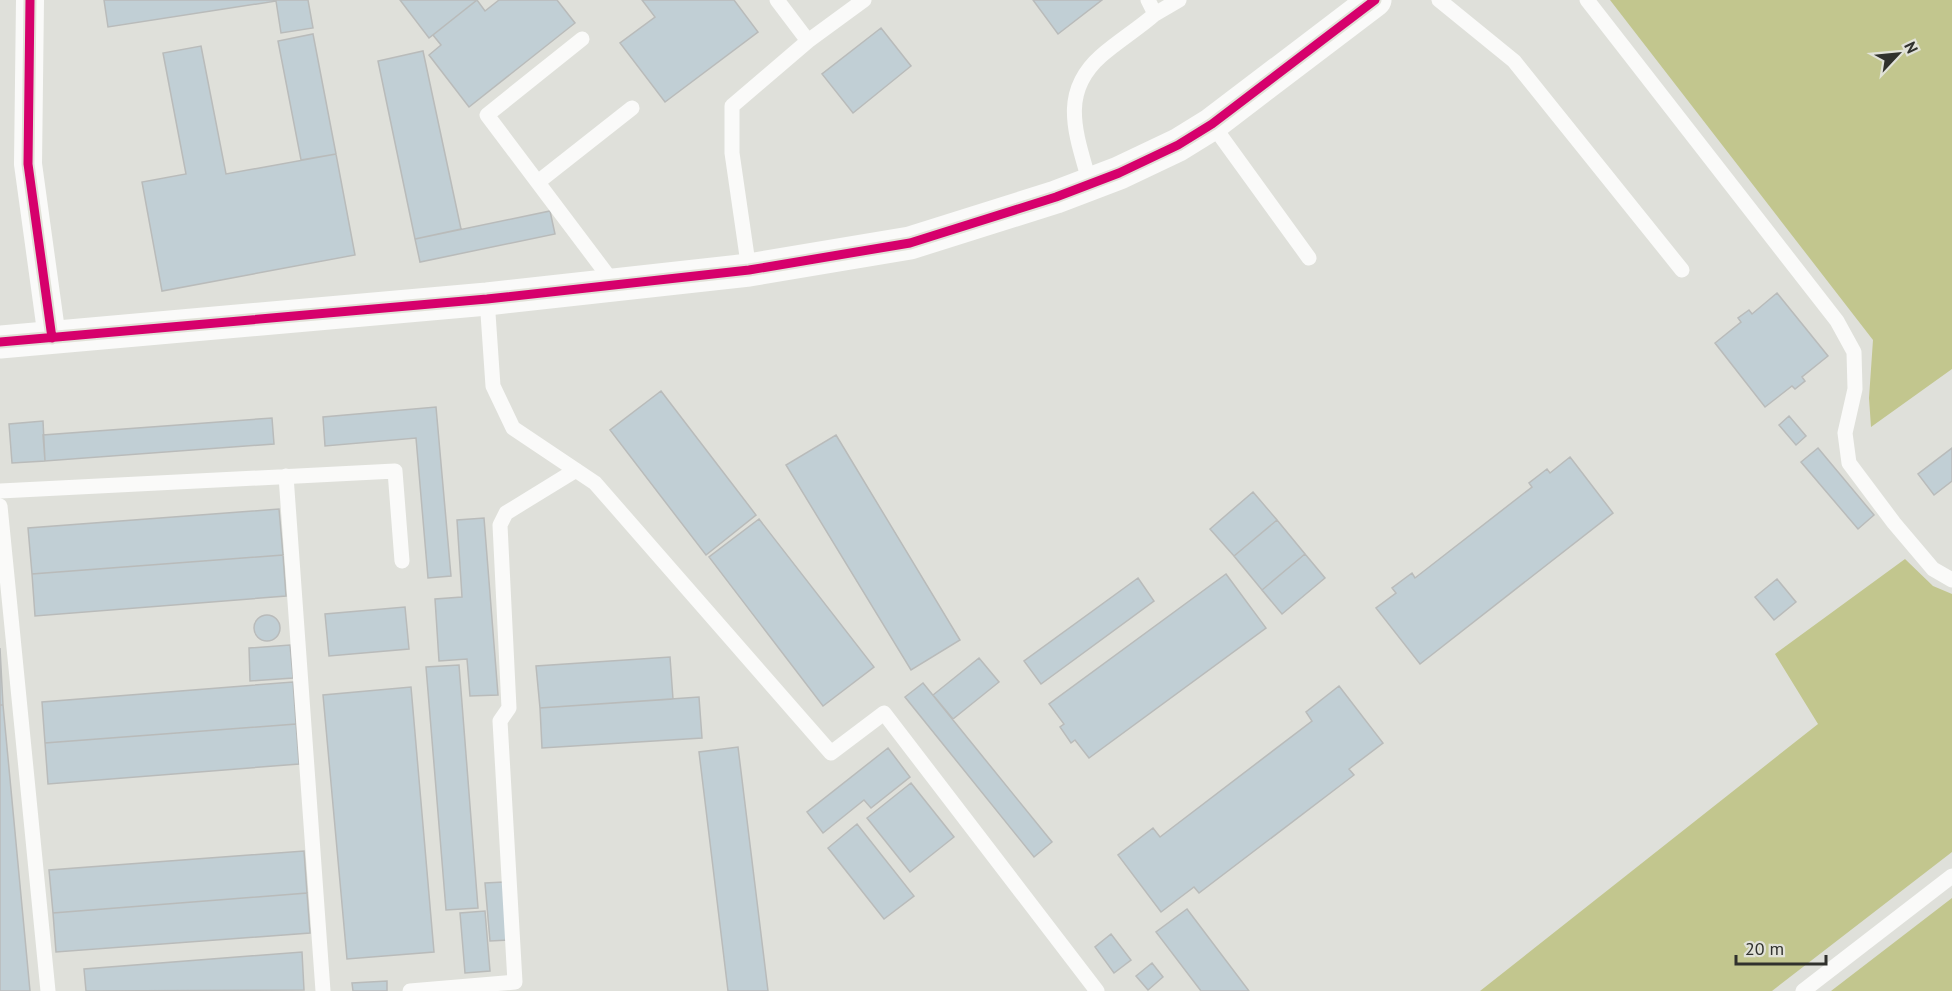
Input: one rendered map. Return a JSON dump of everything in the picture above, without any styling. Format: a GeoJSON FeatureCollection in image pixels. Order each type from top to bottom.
{"type":"FeatureCollection","features":[{"type":"Feature","properties":{"kind":"street"},"geometry":{"type":"LineString","coordinates":[[30,0],[28,164],[52,338]]}},
{"type":"Feature","properties":{"kind":"street"},"geometry":{"type":"LineString","coordinates":[[0,342],[487,299],[749,270],[910,243],[1090,184],[1168,150],[1212,124],[1375,0]]}},
{"type":"Feature","properties":{"kind":"lane"},"geometry":{"type":"LineString","coordinates":[[777,0],[808,41]]}},
{"type":"Feature","properties":{"kind":"lane"},"geometry":{"type":"LineString","coordinates":[[749,270],[732,153],[732,105],[808,41],[864,0]]}},
{"type":"Feature","properties":{"kind":"lane"},"geometry":{"type":"LineString","coordinates":[[1090,184],[1078,138],[1073,100],[1080,78],[1152,7],[1179,0]]}},
{"type":"Feature","properties":{"kind":"lane"},"geometry":{"type":"LineString","coordinates":[[1439,0],[1514,61],[1682,270]]}},
{"type":"Feature","properties":{"kind":"lane"},"geometry":{"type":"LineString","coordinates":[[1587,0],[1837,321],[1854,352],[1854,389],[1845,433],[1849,463],[1894,523],[1934,569],[1952,580]]}},
{"type":"Feature","properties":{"kind":"lane"},"geometry":{"type":"LineString","coordinates":[[582,39],[487,115],[615,285]]}},
{"type":"Feature","properties":{"kind":"lane"},"geometry":{"type":"LineString","coordinates":[[538,182],[632,108]]}},
{"type":"Feature","properties":{"kind":"lane"},"geometry":{"type":"LineString","coordinates":[[1212,124],[1309,258]]}},
{"type":"Feature","properties":{"kind":"lane"},"geometry":{"type":"LineString","coordinates":[[487,299],[493,386],[513,428],[595,483],[831,753],[884,713],[1097,991]]}},
{"type":"Feature","properties":{"kind":"lane"},"geometry":{"type":"LineString","coordinates":[[410,991],[515,986],[500,720],[509,708],[500,525],[506,513],[576,470]]}},
{"type":"Feature","properties":{"kind":"lane"},"geometry":{"type":"LineString","coordinates":[[0,491],[395,471],[402,561]]}},
{"type":"Feature","properties":{"kind":"lane"},"geometry":{"type":"LineString","coordinates":[[285,476],[323,991]]}},
{"type":"Feature","properties":{"kind":"lane"},"geometry":{"type":"LineString","coordinates":[[0,506],[48,991]]}},
{"type":"Feature","properties":{"kind":"lane"},"geometry":{"type":"LineString","coordinates":[[1803,991],[1952,876]]}},
{"type":"Feature","properties":{"kind":"green space"},"geometry":{"type":"Polygon","coordinates":[[[1610,0],[1952,0],[1952,369],[1871,427],[1869,398],[1873,340],[1610,0]]]}},
{"type":"Feature","properties":{"kind":"green space"},"geometry":{"type":"Polygon","coordinates":[[[1905,559],[1933,586],[1952,594],[1952,852],[1772,991],[1480,991],[1818,724],[1775,654],[1905,559]]]}},
{"type":"Feature","properties":{"kind":"green space"},"geometry":{"type":"Polygon","coordinates":[[[1952,898],[1952,991],[1831,991],[1952,898]]]}},
{"type":"Feature","properties":{"kind":"building"},"geometry":{"type":"Polygon","coordinates":[[[104,0],[308,0],[313,28],[281,33],[276,1],[108,27],[104,0]]]}},
{"type":"Feature","properties":{"kind":"building"},"geometry":{"type":"Polygon","coordinates":[[[400,0],[477,0],[429,38],[400,0]]]}},
{"type":"Feature","properties":{"kind":"building"},"geometry":{"type":"Polygon","coordinates":[[[477,0],[485,11],[499,0],[557,0],[575,23],[469,107],[429,55],[441,45],[433,35],[477,0]]]}},
{"type":"Feature","properties":{"kind":"building"},"geometry":{"type":"Polygon","coordinates":[[[642,0],[734,0],[758,32],[665,102],[620,43],[655,17],[642,0]]]}},
{"type":"Feature","properties":{"kind":"building"},"geometry":{"type":"Polygon","coordinates":[[[1033,0],[1102,0],[1058,34],[1033,0]]]}},
{"type":"Feature","properties":{"kind":"building"},"geometry":{"type":"Polygon","coordinates":[[[881,28],[911,66],[853,113],[822,74],[881,28]]]}},
{"type":"Feature","properties":{"kind":"building"},"geometry":{"type":"Polygon","coordinates":[[[313,34],[336,154],[301,160],[278,41],[313,34]]]}},
{"type":"Feature","properties":{"kind":"building"},"geometry":{"type":"Polygon","coordinates":[[[201,46],[226,174],[336,154],[355,255],[162,291],[142,182],[186,174],[163,53],[201,46]]]}},
{"type":"Feature","properties":{"kind":"building"},"geometry":{"type":"Polygon","coordinates":[[[423,51],[461,229],[415,239],[378,61],[423,51]]]}},
{"type":"Feature","properties":{"kind":"building"},"geometry":{"type":"Polygon","coordinates":[[[550,211],[555,234],[420,262],[415,239],[550,211]]]}},
{"type":"Feature","properties":{"kind":"building"},"geometry":{"type":"Polygon","coordinates":[[[1777,293],[1828,356],[1802,377],[1805,381],[1795,389],[1792,386],[1765,407],[1715,343],[1741,322],[1738,318],[1749,310],[1752,314],[1777,293]]]}},
{"type":"Feature","properties":{"kind":"building"},"geometry":{"type":"Polygon","coordinates":[[[661,391],[756,515],[706,555],[610,430],[661,391]]]}},
{"type":"Feature","properties":{"kind":"building"},"geometry":{"type":"Polygon","coordinates":[[[436,407],[451,576],[428,578],[416,438],[325,446],[323,417],[436,407]]]}},
{"type":"Feature","properties":{"kind":"building"},"geometry":{"type":"Polygon","coordinates":[[[1789,416],[1806,436],[1796,445],[1779,425],[1789,416]]]}},
{"type":"Feature","properties":{"kind":"building"},"geometry":{"type":"Polygon","coordinates":[[[272,418],[274,444],[45,461],[43,435],[272,418]]]}},
{"type":"Feature","properties":{"kind":"building"},"geometry":{"type":"Polygon","coordinates":[[[43,421],[45,461],[12,463],[9,424],[43,421]]]}},
{"type":"Feature","properties":{"kind":"building"},"geometry":{"type":"Polygon","coordinates":[[[836,435],[960,640],[911,670],[786,465],[836,435]]]}},
{"type":"Feature","properties":{"kind":"building"},"geometry":{"type":"Polygon","coordinates":[[[1818,448],[1874,515],[1858,529],[1801,462],[1818,448]]]}},
{"type":"Feature","properties":{"kind":"building"},"geometry":{"type":"Polygon","coordinates":[[[1952,448],[1952,481],[1934,495],[1918,474],[1952,448]]]}},
{"type":"Feature","properties":{"kind":"building"},"geometry":{"type":"Polygon","coordinates":[[[1570,457],[1613,513],[1420,664],[1376,608],[1396,593],[1392,588],[1412,573],[1415,578],[1532,487],[1529,483],[1547,469],[1550,473],[1570,457]]]}},
{"type":"Feature","properties":{"kind":"building"},"geometry":{"type":"Polygon","coordinates":[[[1253,492],[1277,520],[1234,556],[1210,529],[1253,492]]]}},
{"type":"Feature","properties":{"kind":"building"},"geometry":{"type":"Polygon","coordinates":[[[279,509],[283,555],[32,574],[28,528],[279,509]]]}},
{"type":"Feature","properties":{"kind":"building"},"geometry":{"type":"Polygon","coordinates":[[[484,518],[498,695],[470,696],[467,659],[439,661],[435,599],[462,597],[457,520],[484,518]]]}},
{"type":"Feature","properties":{"kind":"building"},"geometry":{"type":"Polygon","coordinates":[[[759,519],[874,667],[823,706],[709,557],[759,519]]]}},
{"type":"Feature","properties":{"kind":"building"},"geometry":{"type":"Polygon","coordinates":[[[1277,520],[1305,554],[1262,590],[1234,556],[1277,520]]]}},
{"type":"Feature","properties":{"kind":"building"},"geometry":{"type":"Polygon","coordinates":[[[1305,554],[1325,578],[1282,614],[1262,590],[1305,554]]]}},
{"type":"Feature","properties":{"kind":"building"},"geometry":{"type":"Polygon","coordinates":[[[283,555],[286,596],[35,616],[32,574],[283,555]]]}},
{"type":"Feature","properties":{"kind":"building"},"geometry":{"type":"Polygon","coordinates":[[[1226,574],[1266,628],[1089,758],[1075,740],[1071,743],[1060,727],[1064,724],[1049,704],[1226,574]]]}},
{"type":"Feature","properties":{"kind":"building"},"geometry":{"type":"Polygon","coordinates":[[[1138,578],[1154,601],[1041,684],[1024,661],[1138,578]]]}},
{"type":"Feature","properties":{"kind":"building"},"geometry":{"type":"Polygon","coordinates":[[[1777,579],[1796,602],[1774,620],[1755,597],[1777,579]]]}},
{"type":"Feature","properties":{"kind":"building"},"geometry":{"type":"Polygon","coordinates":[[[405,607],[409,649],[329,656],[325,614],[405,607]]]}},
{"type":"Feature","properties":{"kind":"building"},"geometry":{"type":"Polygon","coordinates":[[[267,615],[276,619],[280,628],[276,637],[267,641],[258,637],[254,628],[258,619],[267,615]]]}},
{"type":"Feature","properties":{"kind":"building"},"geometry":{"type":"Polygon","coordinates":[[[290,645],[293,678],[250,681],[249,648],[290,645]]]}},
{"type":"Feature","properties":{"kind":"building"},"geometry":{"type":"Polygon","coordinates":[[[0,648],[3,705],[0,705],[0,648]]]}},
{"type":"Feature","properties":{"kind":"building"},"geometry":{"type":"Polygon","coordinates":[[[670,657],[673,699],[540,708],[536,666],[670,657]]]}},
{"type":"Feature","properties":{"kind":"building"},"geometry":{"type":"Polygon","coordinates":[[[979,658],[999,682],[953,719],[933,695],[979,658]]]}},
{"type":"Feature","properties":{"kind":"building"},"geometry":{"type":"Polygon","coordinates":[[[459,665],[478,908],[446,910],[426,667],[459,665]]]}},
{"type":"Feature","properties":{"kind":"building"},"geometry":{"type":"Polygon","coordinates":[[[293,682],[296,724],[45,743],[42,702],[293,682]]]}},
{"type":"Feature","properties":{"kind":"building"},"geometry":{"type":"Polygon","coordinates":[[[923,683],[1052,842],[1034,857],[905,697],[923,683]]]}},
{"type":"Feature","properties":{"kind":"building"},"geometry":{"type":"Polygon","coordinates":[[[1339,686],[1383,743],[1349,769],[1354,775],[1199,893],[1194,887],[1161,912],[1118,855],[1153,828],[1160,837],[1312,721],[1306,712],[1339,686]]]}},
{"type":"Feature","properties":{"kind":"building"},"geometry":{"type":"Polygon","coordinates":[[[411,687],[434,952],[347,959],[323,695],[411,687]]]}},
{"type":"Feature","properties":{"kind":"building"},"geometry":{"type":"Polygon","coordinates":[[[699,697],[702,738],[542,748],[540,708],[699,697]]]}},
{"type":"Feature","properties":{"kind":"building"},"geometry":{"type":"Polygon","coordinates":[[[0,705],[3,705],[30,991],[0,991],[0,705]]]}},
{"type":"Feature","properties":{"kind":"building"},"geometry":{"type":"Polygon","coordinates":[[[296,724],[299,764],[48,784],[45,743],[296,724]]]}},
{"type":"Feature","properties":{"kind":"building"},"geometry":{"type":"Polygon","coordinates":[[[738,747],[768,991],[728,991],[699,752],[738,747]]]}},
{"type":"Feature","properties":{"kind":"building"},"geometry":{"type":"Polygon","coordinates":[[[888,748],[910,777],[871,808],[864,800],[823,833],[807,812],[888,748]]]}},
{"type":"Feature","properties":{"kind":"building"},"geometry":{"type":"Polygon","coordinates":[[[911,783],[954,837],[910,872],[867,818],[911,783]]]}},
{"type":"Feature","properties":{"kind":"building"},"geometry":{"type":"Polygon","coordinates":[[[857,824],[914,896],[884,919],[828,848],[857,824]]]}},
{"type":"Feature","properties":{"kind":"building"},"geometry":{"type":"Polygon","coordinates":[[[304,851],[307,893],[53,913],[49,870],[304,851]]]}},
{"type":"Feature","properties":{"kind":"building"},"geometry":{"type":"Polygon","coordinates":[[[504,882],[509,940],[490,941],[485,883],[504,882]]]}},
{"type":"Feature","properties":{"kind":"building"},"geometry":{"type":"Polygon","coordinates":[[[307,893],[310,933],[56,952],[53,913],[307,893]]]}},
{"type":"Feature","properties":{"kind":"building"},"geometry":{"type":"Polygon","coordinates":[[[1187,909],[1249,991],[1201,991],[1156,932],[1187,909]]]}},
{"type":"Feature","properties":{"kind":"building"},"geometry":{"type":"Polygon","coordinates":[[[485,911],[490,971],[465,973],[460,913],[485,911]]]}},
{"type":"Feature","properties":{"kind":"building"},"geometry":{"type":"Polygon","coordinates":[[[1111,934],[1131,960],[1114,973],[1095,947],[1111,934]]]}},
{"type":"Feature","properties":{"kind":"building"},"geometry":{"type":"Polygon","coordinates":[[[302,952],[304,990],[86,991],[84,969],[302,952]]]}},
{"type":"Feature","properties":{"kind":"building"},"geometry":{"type":"Polygon","coordinates":[[[1152,963],[1163,977],[1148,990],[1136,976],[1152,963]]]}},
{"type":"Feature","properties":{"kind":"building"},"geometry":{"type":"Polygon","coordinates":[[[387,981],[387,991],[353,991],[352,983],[387,981]]]}},
{"type":"Feature","properties":{"kind":"cycle path"},"geometry":{"type":"LineString","coordinates":[[30,0],[28,164],[52,338]]}},
{"type":"Feature","properties":{"kind":"cycle path"},"geometry":{"type":"LineString","coordinates":[[0,342],[487,299],[749,270],[910,243],[1056,197],[1119,173],[1178,145],[1212,124],[1375,0]]}}]}
